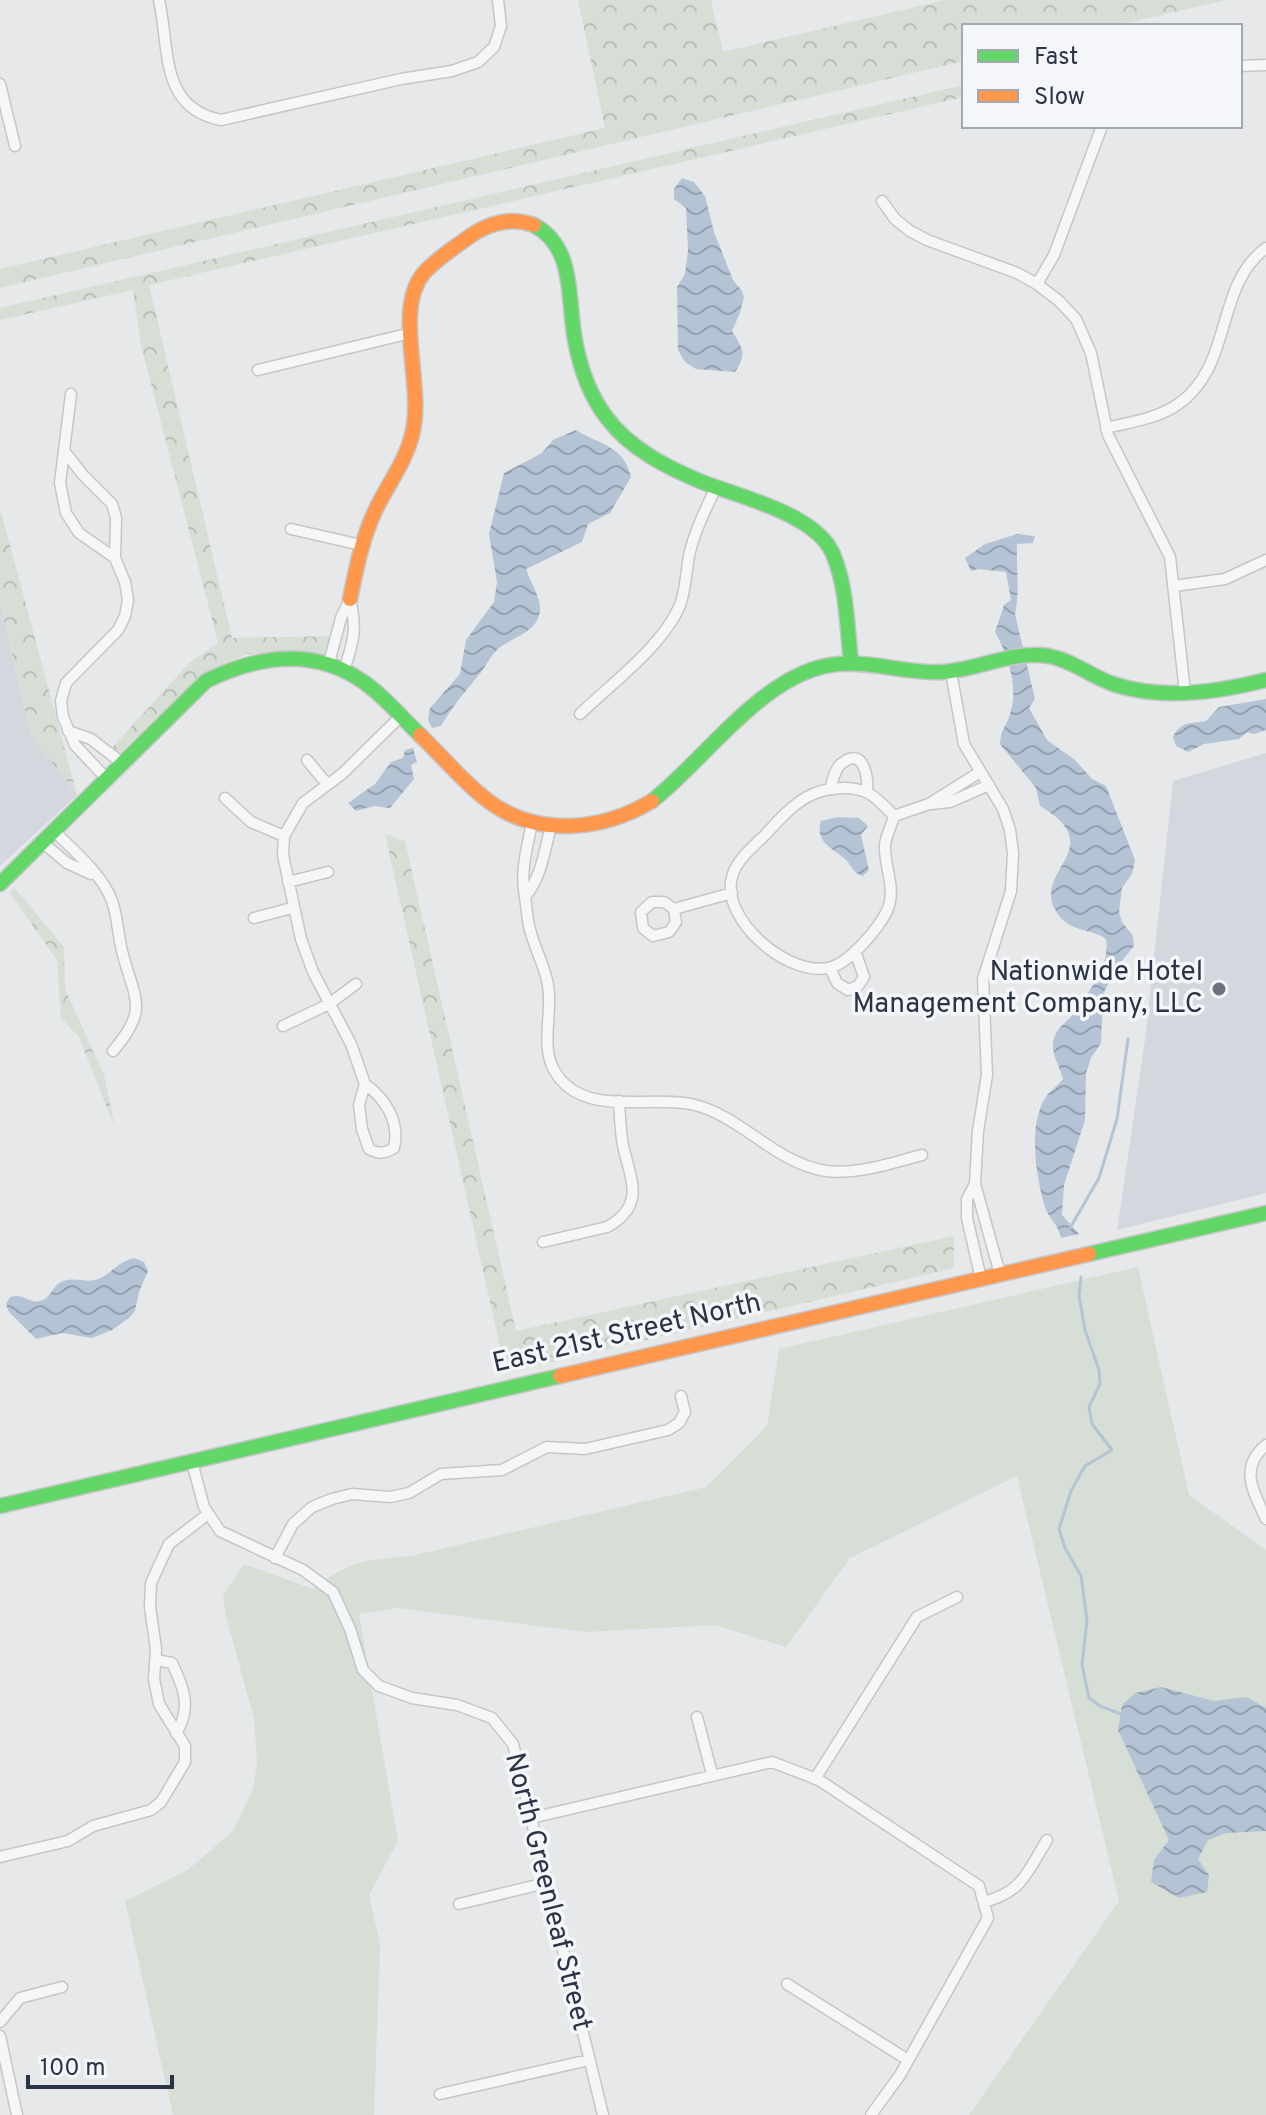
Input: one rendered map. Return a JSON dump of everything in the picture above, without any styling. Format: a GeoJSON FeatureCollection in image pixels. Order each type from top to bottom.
{"type":"FeatureCollection","features":[{"type":"Feature","properties":{"kind":"street"},"geometry":{"type":"LineString","coordinates":[[159,0],[168,65],[177,93],[186,104],[208,117],[221,120],[452,71],[478,62],[494,47],[501,26],[498,0]]}},
{"type":"Feature","properties":{"kind":"street"},"geometry":{"type":"LineString","coordinates":[[1242,66],[1266,65]]}},
{"type":"Feature","properties":{"kind":"street"},"geometry":{"type":"LineString","coordinates":[[0,84],[15,146]]}},
{"type":"Feature","properties":{"kind":"street"},"geometry":{"type":"LineString","coordinates":[[1037,284],[1054,255],[1101,128]]}},
{"type":"Feature","properties":{"kind":"street"},"geometry":{"type":"LineString","coordinates":[[882,201],[895,219],[910,231],[1037,284],[1076,319],[1086,336],[1106,428],[1118,459],[1170,557],[1185,692]]}},
{"type":"Feature","properties":{"kind":"street"},"geometry":{"type":"LineString","coordinates":[[329,663],[341,618],[350,599],[361,545],[376,506],[408,452],[415,424],[417,397],[411,333],[414,292],[433,265],[473,233],[506,221],[531,225],[552,238],[561,250],[566,265],[581,368],[603,416],[619,435],[636,449],[672,469],[799,520],[818,532],[830,546],[843,601],[851,662]]}},
{"type":"Feature","properties":{"kind":"street"},"geometry":{"type":"LineString","coordinates":[[1106,428],[1164,412],[1195,390],[1218,349],[1237,284],[1248,266],[1266,248]]}},
{"type":"Feature","properties":{"kind":"street"},"geometry":{"type":"LineString","coordinates":[[258,370],[411,333]]}},
{"type":"Feature","properties":{"kind":"street"},"geometry":{"type":"LineString","coordinates":[[71,394],[60,483],[66,513],[79,533],[115,558]]}},
{"type":"Feature","properties":{"kind":"street"},"geometry":{"type":"LineString","coordinates":[[65,452],[112,504],[116,518],[115,558],[125,582],[128,600],[118,630],[66,683],[61,701],[63,717],[75,745],[106,778]]}},
{"type":"Feature","properties":{"kind":"street"},"geometry":{"type":"LineString","coordinates":[[580,714],[667,628],[686,585],[695,534],[716,487]]}},
{"type":"Feature","properties":{"kind":"street"},"geometry":{"type":"LineString","coordinates":[[291,529],[361,545]]}},
{"type":"Feature","properties":{"kind":"street"},"geometry":{"type":"LineString","coordinates":[[1174,586],[1225,579],[1266,560]]}},
{"type":"Feature","properties":{"kind":"street"},"geometry":{"type":"LineString","coordinates":[[344,670],[355,636],[350,599]]}},
{"type":"Feature","properties":{"kind":"street"},"geometry":{"type":"LineString","coordinates":[[0,884],[206,681],[230,668],[263,659],[308,658],[344,670],[367,684],[487,800],[509,814],[551,826],[598,825],[622,818],[645,806],[666,793],[756,705],[780,686],[810,670],[851,662],[911,671],[951,672],[1033,655],[1069,661],[1114,685],[1135,690],[1185,692],[1236,687],[1266,680]]}},
{"type":"Feature","properties":{"kind":"street"},"geometry":{"type":"LineString","coordinates":[[951,672],[964,744],[1003,809],[1010,830],[1011,891],[983,979],[987,1075],[978,1131],[975,1184],[1000,1274]]}},
{"type":"Feature","properties":{"kind":"street"},"geometry":{"type":"LineString","coordinates":[[365,1084],[359,1105],[369,1149],[378,1153],[387,1152],[394,1148],[396,1140],[388,1107],[380,1095],[365,1084],[351,1044],[309,961],[292,908],[283,855],[284,836],[303,803],[342,774],[400,717]]}},
{"type":"Feature","properties":{"kind":"street"},"geometry":{"type":"LineString","coordinates":[[68,731],[91,739],[122,763]]}},
{"type":"Feature","properties":{"kind":"street"},"geometry":{"type":"LineString","coordinates":[[307,760],[327,784]]}},
{"type":"Feature","properties":{"kind":"street"},"geometry":{"type":"LineString","coordinates":[[830,789],[842,763],[852,760],[865,766],[867,792]]}},
{"type":"Feature","properties":{"kind":"street"},"geometry":{"type":"LineString","coordinates":[[894,816],[929,804],[980,772]]}},
{"type":"Feature","properties":{"kind":"street"},"geometry":{"type":"LineString","coordinates":[[929,804],[950,802],[989,785]]}},
{"type":"Feature","properties":{"kind":"street"},"geometry":{"type":"LineString","coordinates":[[830,789],[867,792],[894,816],[885,844],[891,886],[887,911],[870,937],[855,951],[830,968],[807,968],[788,962],[775,953],[742,921],[732,893],[732,875],[757,843],[804,798],[830,789]]}},
{"type":"Feature","properties":{"kind":"street"},"geometry":{"type":"LineString","coordinates":[[225,798],[251,822],[284,836]]}},
{"type":"Feature","properties":{"kind":"street"},"geometry":{"type":"LineString","coordinates":[[532,823],[522,883],[530,932],[546,972],[548,1055],[554,1070],[576,1093],[590,1099],[663,1100],[699,1106],[725,1118],[780,1153],[825,1171],[853,1171],[922,1155]]}},
{"type":"Feature","properties":{"kind":"street"},"geometry":{"type":"LineString","coordinates":[[525,897],[541,869],[551,826]]}},
{"type":"Feature","properties":{"kind":"street"},"geometry":{"type":"LineString","coordinates":[[53,830],[97,877],[112,901],[137,1000],[131,1030],[113,1051]]}},
{"type":"Feature","properties":{"kind":"street"},"geometry":{"type":"LineString","coordinates":[[42,842],[67,863],[97,877]]}},
{"type":"Feature","properties":{"kind":"street"},"geometry":{"type":"LineString","coordinates":[[288,882],[328,872]]}},
{"type":"Feature","properties":{"kind":"street"},"geometry":{"type":"LineString","coordinates":[[674,909],[732,893]]}},
{"type":"Feature","properties":{"kind":"street"},"geometry":{"type":"LineString","coordinates":[[254,918],[292,908]]}},
{"type":"Feature","properties":{"kind":"street"},"geometry":{"type":"LineString","coordinates":[[830,968],[837,983],[848,990],[858,986],[864,977],[855,951]]}},
{"type":"Feature","properties":{"kind":"street"},"geometry":{"type":"LineString","coordinates":[[283,1026],[329,1004],[356,984]]}},
{"type":"Feature","properties":{"kind":"street"},"geometry":{"type":"LineString","coordinates":[[543,1242],[607,1227],[630,1207],[634,1182],[623,1143],[619,1101]]}},
{"type":"Feature","properties":{"kind":"street"},"geometry":{"type":"LineString","coordinates":[[975,1184],[967,1199],[967,1218],[981,1279]]}},
{"type":"Feature","properties":{"kind":"street","name":"East 21st Street North"},"geometry":{"type":"LineString","coordinates":[[0,1506],[1266,1213]]}},
{"type":"Feature","properties":{"kind":"street"},"geometry":{"type":"LineString","coordinates":[[275,1558],[293,1524],[312,1507],[332,1499],[352,1494],[390,1497],[409,1493],[441,1474],[502,1470],[547,1447],[585,1449],[668,1430],[679,1423],[685,1412],[681,1396]]}},
{"type":"Feature","properties":{"kind":"street"},"geometry":{"type":"LineString","coordinates":[[1266,1445],[1257,1452],[1249,1480],[1266,1519]]}},
{"type":"Feature","properties":{"kind":"street"},"geometry":{"type":"LineString","coordinates":[[0,1857],[68,1841],[93,1826],[151,1810],[161,1802],[185,1762],[185,1746],[159,1704],[154,1679],[156,1660],[150,1607],[151,1583],[169,1544],[208,1514],[192,1462]]}},
{"type":"Feature","properties":{"kind":"street","name":"North Greenleaf Street"},"geometry":{"type":"LineString","coordinates":[[208,1514],[220,1531],[303,1570],[333,1592],[350,1629],[363,1670],[379,1686],[412,1698],[457,1705],[492,1718],[513,1744],[603,2115]]}},
{"type":"Feature","properties":{"kind":"street"},"geometry":{"type":"LineString","coordinates":[[815,1779],[917,1617],[957,1597]]}},
{"type":"Feature","properties":{"kind":"street"},"geometry":{"type":"LineString","coordinates":[[156,1660],[172,1663],[183,1687],[186,1718],[176,1733]]}},
{"type":"Feature","properties":{"kind":"street"},"geometry":{"type":"LineString","coordinates":[[697,1717],[712,1774]]}},
{"type":"Feature","properties":{"kind":"street"},"geometry":{"type":"LineString","coordinates":[[531,1818],[772,1762],[815,1779],[979,1886],[988,1918],[908,2060],[871,2115]]}},
{"type":"Feature","properties":{"kind":"street"},"geometry":{"type":"LineString","coordinates":[[984,1902],[1005,1897],[1016,1888],[1047,1840]]}},
{"type":"Feature","properties":{"kind":"street"},"geometry":{"type":"LineString","coordinates":[[459,1904],[546,1883]]}},
{"type":"Feature","properties":{"kind":"street"},"geometry":{"type":"LineString","coordinates":[[787,1984],[908,2060]]}},
{"type":"Feature","properties":{"kind":"street"},"geometry":{"type":"LineString","coordinates":[[0,2022],[20,1998],[62,1987]]}},
{"type":"Feature","properties":{"kind":"street"},"geometry":{"type":"LineString","coordinates":[[0,2036],[17,2115]]}},
{"type":"Feature","properties":{"kind":"street"},"geometry":{"type":"LineString","coordinates":[[440,2094],[589,2060]]}},
{"type":"Feature","properties":{"kind":"shaded area"},"geometry":{"type":"Polygon","coordinates":[[[0,603],[31,735],[77,795],[0,866],[0,603]]]}},
{"type":"Feature","properties":{"kind":"shaded area"},"geometry":{"type":"Polygon","coordinates":[[[1266,753],[1266,1193],[1117,1230],[1145,1040],[1173,781],[1266,753]]]}},
{"type":"Feature","properties":{"kind":"green space"},"geometry":{"type":"Polygon","coordinates":[[[578,0],[711,0],[723,52],[945,0],[1226,0],[1123,24],[962,24],[962,61],[0,288],[0,269],[605,128],[578,0]]]}},
{"type":"Feature","properties":{"kind":"green space"},"geometry":{"type":"Polygon","coordinates":[[[962,85],[962,97],[149,285],[232,638],[336,636],[329,663],[307,651],[247,654],[202,674],[120,753],[109,751],[190,662],[218,643],[141,345],[133,290],[0,320],[0,308],[962,85]]]}},
{"type":"Feature","properties":{"kind":"green space"},"geometry":{"type":"Polygon","coordinates":[[[0,508],[77,795],[31,735],[0,603],[0,508]]]}},
{"type":"Feature","properties":{"kind":"green space"},"geometry":{"type":"Polygon","coordinates":[[[385,834],[405,841],[516,1331],[954,1236],[954,1268],[506,1373],[385,834]]]}},
{"type":"Feature","properties":{"kind":"green space"},"geometry":{"type":"Polygon","coordinates":[[[14,887],[64,947],[65,989],[104,1075],[115,1128],[79,1037],[61,1018],[57,960],[10,893],[14,887]]]}},
{"type":"Feature","properties":{"kind":"green space"},"geometry":{"type":"Polygon","coordinates":[[[1138,1267],[1189,1495],[1266,1550],[1266,2115],[969,2115],[1119,1901],[1017,1476],[850,1558],[786,1647],[715,1625],[586,1632],[396,1608],[359,1614],[398,1841],[369,1895],[380,1945],[374,2115],[173,2115],[125,1901],[189,1869],[233,1831],[253,1789],[257,1762],[254,1718],[226,1617],[223,1595],[244,1564],[313,1589],[338,1572],[359,1563],[411,1556],[706,1487],[767,1426],[779,1349],[1138,1267]]]}},
{"type":"Feature","properties":{"kind":"water"},"geometry":{"type":"Polygon","coordinates":[[[682,178],[694,182],[705,196],[714,232],[733,280],[744,297],[732,331],[742,352],[735,372],[696,369],[685,362],[678,350],[677,287],[685,274],[688,250],[686,208],[674,199],[674,189],[682,178]]]}},
{"type":"Feature","properties":{"kind":"water"},"geometry":{"type":"Polygon","coordinates":[[[576,430],[617,452],[628,466],[631,477],[610,513],[588,524],[582,542],[526,569],[540,605],[538,618],[529,630],[496,651],[441,726],[432,728],[428,720],[430,708],[460,674],[466,640],[494,602],[497,582],[489,534],[504,473],[542,453],[553,440],[576,430]]]}},
{"type":"Feature","properties":{"kind":"water"},"geometry":{"type":"Polygon","coordinates":[[[1017,534],[1035,536],[1033,543],[1017,544],[1015,614],[1035,699],[1029,708],[1047,740],[1075,760],[1092,779],[1106,786],[1135,860],[1132,874],[1122,888],[1119,912],[1122,922],[1133,936],[1134,946],[1117,967],[1103,994],[1101,1043],[1086,1073],[1085,1120],[1064,1185],[1062,1215],[1079,1234],[1061,1238],[1041,1192],[1035,1151],[1037,1122],[1045,1098],[1063,1079],[1054,1052],[1054,1038],[1092,988],[1107,948],[1106,939],[1066,923],[1052,902],[1052,888],[1069,849],[1069,836],[1061,822],[1040,806],[1036,788],[1000,744],[1013,693],[1008,661],[995,632],[1004,605],[1011,600],[1006,572],[971,571],[965,558],[985,544],[1017,534]]]}},
{"type":"Feature","properties":{"kind":"water"},"geometry":{"type":"Polygon","coordinates":[[[1266,699],[1266,730],[1254,734],[1247,732],[1239,739],[1204,744],[1188,752],[1176,746],[1173,737],[1182,726],[1206,721],[1219,707],[1266,699]]]}},
{"type":"Feature","properties":{"kind":"water"},"geometry":{"type":"Polygon","coordinates":[[[413,748],[417,762],[411,765],[414,779],[390,808],[374,806],[356,811],[348,803],[375,784],[391,762],[403,758],[405,750],[413,748]]]}},
{"type":"Feature","properties":{"kind":"water"},"geometry":{"type":"Polygon","coordinates":[[[838,817],[859,818],[868,826],[861,835],[869,870],[863,876],[822,839],[821,821],[838,817]]]}},
{"type":"Feature","properties":{"kind":"water"},"geometry":{"type":"Polygon","coordinates":[[[134,1258],[144,1262],[148,1271],[135,1311],[112,1330],[92,1338],[62,1333],[36,1339],[9,1312],[6,1304],[10,1297],[40,1301],[63,1281],[95,1280],[134,1258]]]}},
{"type":"Feature","properties":{"kind":"water"},"geometry":{"type":"Polygon","coordinates":[[[1161,1687],[1214,1701],[1246,1697],[1266,1708],[1266,1831],[1226,1833],[1208,1840],[1198,1859],[1209,1875],[1207,1892],[1179,1898],[1151,1882],[1154,1860],[1169,1840],[1118,1730],[1122,1705],[1135,1693],[1161,1687]]]}},
{"type":"Feature","properties":{"kind":"waterway"},"geometry":{"type":"LineString","coordinates":[[1070,1228],[1099,1178],[1117,1119],[1128,1039]]}},
{"type":"Feature","properties":{"kind":"waterway"},"geometry":{"type":"LineString","coordinates":[[1081,1277],[1079,1296],[1085,1330],[1099,1370],[1100,1384],[1089,1407],[1092,1424],[1112,1450],[1085,1466],[1071,1491],[1059,1529],[1065,1548],[1081,1576],[1087,1620],[1082,1665],[1089,1698],[1121,1714]]}},
{"type":"Feature","properties":{"kind":"traffic: fast"},"geometry":{"type":"LineString","coordinates":[[534,225],[557,247],[563,261],[580,361],[586,381],[607,418],[627,439],[663,464],[775,509],[811,528],[824,540],[833,554],[841,580],[851,662]]}},
{"type":"Feature","properties":{"kind":"traffic: fast"},"geometry":{"type":"LineString","coordinates":[[652,801],[762,698],[787,681],[812,670],[839,664],[942,672],[1022,656],[1049,656],[1116,685],[1172,693],[1210,691],[1266,680]]}},
{"type":"Feature","properties":{"kind":"traffic: fast"},"geometry":{"type":"LineString","coordinates":[[0,884],[206,681],[226,672],[246,665],[287,659],[327,664],[365,683],[420,735]]}},
{"type":"Feature","properties":{"kind":"traffic: fast"},"geometry":{"type":"LineString","coordinates":[[1089,1254],[1266,1213]]}},
{"type":"Feature","properties":{"kind":"traffic: fast"},"geometry":{"type":"LineString","coordinates":[[0,1506],[560,1376]]}},
{"type":"Feature","properties":{"kind":"traffic: slow"},"geometry":{"type":"LineString","coordinates":[[350,599],[370,522],[412,435],[415,395],[410,308],[414,290],[433,264],[482,229],[516,221],[534,225]]}},
{"type":"Feature","properties":{"kind":"traffic: slow"},"geometry":{"type":"LineString","coordinates":[[420,735],[478,793],[506,812],[526,820],[548,825],[591,824],[612,819],[652,801]]}},
{"type":"Feature","properties":{"kind":"traffic: slow"},"geometry":{"type":"LineString","coordinates":[[560,1376],[1089,1254]]}},
{"type":"Feature","properties":{"kind":"place","name":"Nationwide Hotel Management Company, LLC"},"geometry":{"type":"Point","coordinates":[1219,989]}}]}
